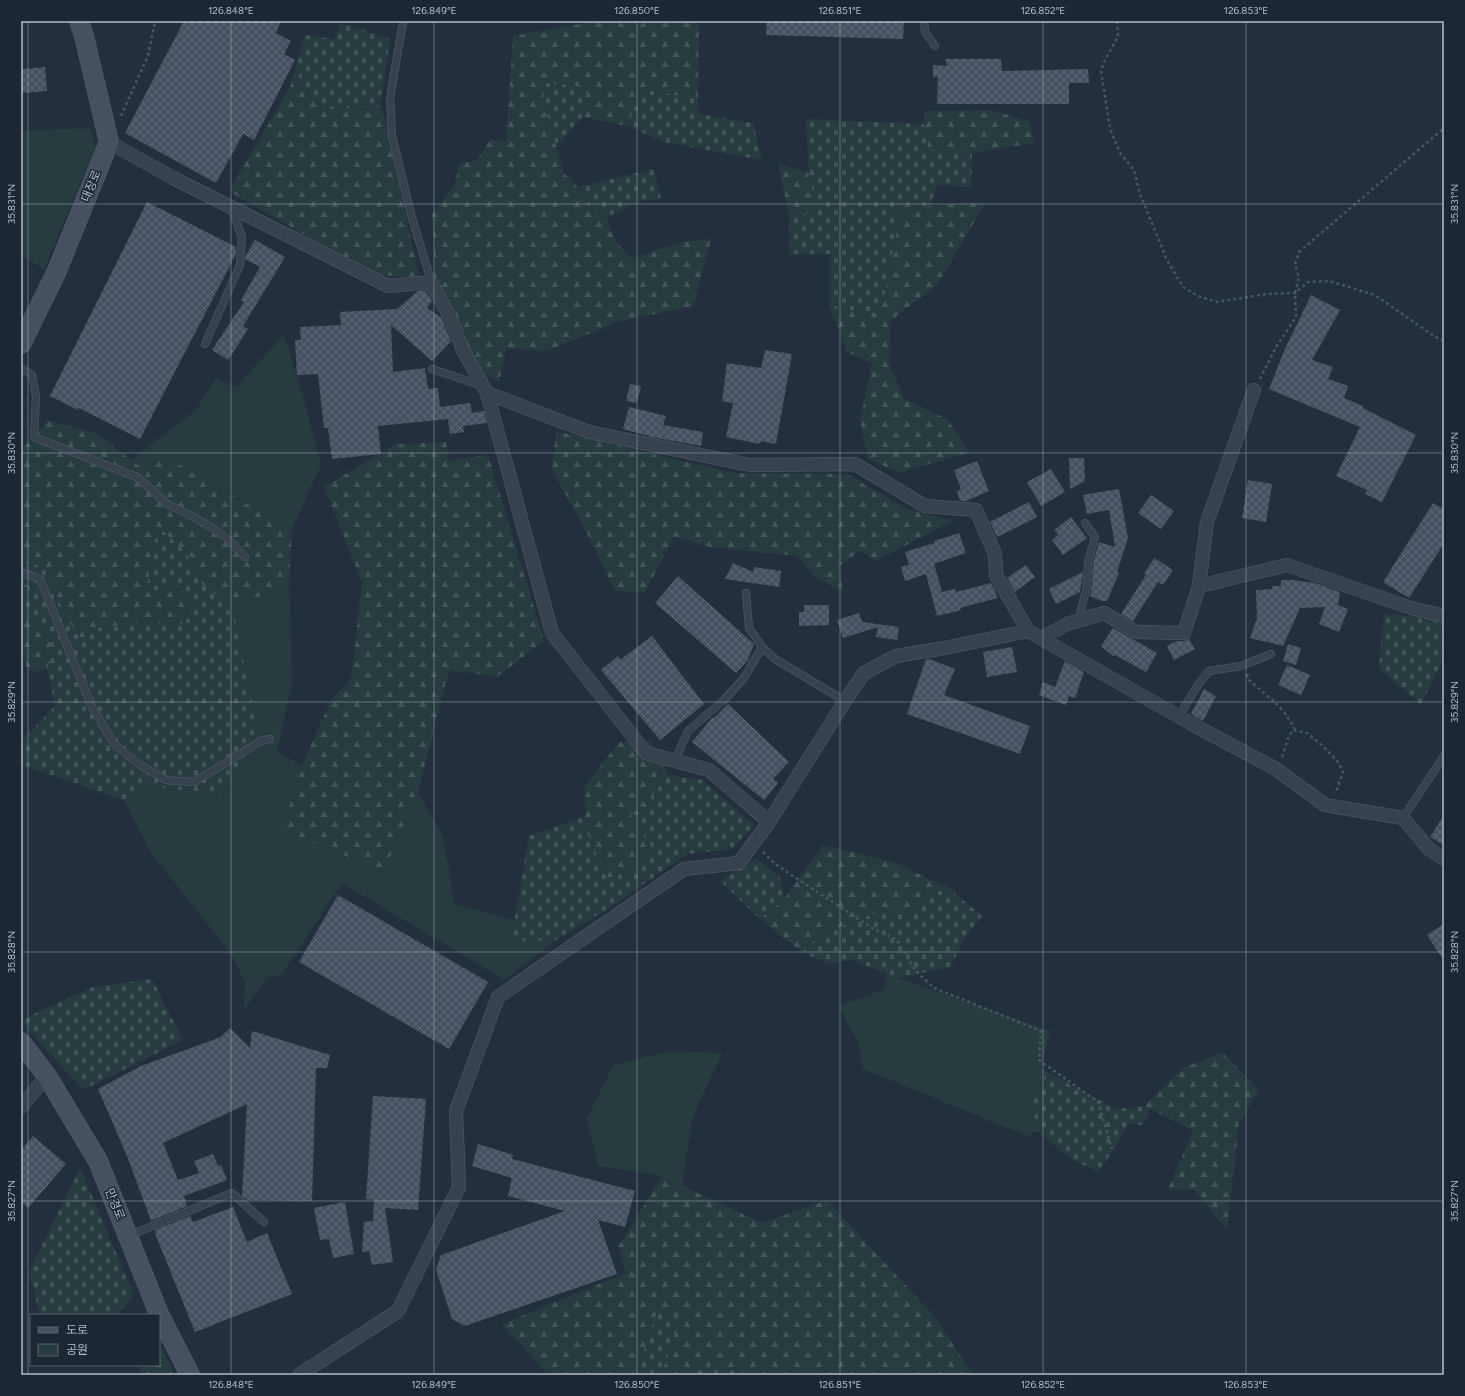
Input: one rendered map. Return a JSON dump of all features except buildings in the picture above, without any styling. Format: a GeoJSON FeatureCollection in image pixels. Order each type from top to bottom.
{"type":"FeatureCollection","features":[{"type":"Feature","properties":{"kind":"street"},"geometry":{"type":"LineString","coordinates":[[83,26],[109,142],[173,178],[231,208],[388,286],[420,283],[432,284],[450,317],[463,350],[485,390],[552,633],[646,753],[709,770],[769,822]]}},
{"type":"Feature","properties":{"kind":"street","name":"대장로"},"geometry":{"type":"LineString","coordinates":[[21,344],[56,273],[109,142]]}},
{"type":"Feature","properties":{"kind":"street"},"geometry":{"type":"LineString","coordinates":[[485,390],[589,432],[750,465],[855,464],[925,506],[976,510],[995,554],[996,575],[1028,631],[1276,769],[1325,805],[1403,818],[1429,849],[1444,859]]}},
{"type":"Feature","properties":{"kind":"street"},"geometry":{"type":"LineString","coordinates":[[1042,638],[1067,624],[1104,613],[1136,632],[1184,633],[1199,586],[1207,522],[1254,390]]}},
{"type":"Feature","properties":{"kind":"street"},"geometry":{"type":"LineString","coordinates":[[1199,586],[1287,565],[1411,608],[1444,616]]}},
{"type":"Feature","properties":{"kind":"street"},"geometry":{"type":"LineString","coordinates":[[298,1375],[398,1311],[459,1187],[456,1111],[498,998],[684,869],[739,863],[769,822],[845,700],[864,673],[896,656],[1028,631]]}},
{"type":"Feature","properties":{"kind":"street","name":"만경로"},"geometry":{"type":"LineString","coordinates":[[21,1042],[47,1076],[98,1161],[159,1314]]}},
{"type":"Feature","properties":{"kind":"street"},"geometry":{"type":"LineString","coordinates":[[21,1106],[47,1076]]}},
{"type":"Feature","properties":{"kind":"street","name":"만경로"},"geometry":{"type":"LineString","coordinates":[[160,1316],[190,1375]]}},
{"type":"Feature","properties":{"kind":"lane"},"geometry":{"type":"LineString","coordinates":[[404,21],[390,98],[392,136],[412,218],[432,284]]}},
{"type":"Feature","properties":{"kind":"lane"},"geometry":{"type":"LineString","coordinates":[[924,21],[925,32],[935,46]]}},
{"type":"Feature","properties":{"kind":"lane"},"geometry":{"type":"LineString","coordinates":[[205,344],[240,265],[242,237],[231,208]]}},
{"type":"Feature","properties":{"kind":"lane"},"geometry":{"type":"LineString","coordinates":[[21,368],[32,375],[36,396],[34,437],[137,477],[166,503],[203,522],[228,539],[245,557]]}},
{"type":"Feature","properties":{"kind":"lane"},"geometry":{"type":"LineString","coordinates":[[432,369],[485,390]]}},
{"type":"Feature","properties":{"kind":"lane"},"geometry":{"type":"LineString","coordinates":[[1078,621],[1087,587],[1088,562],[1095,537],[1085,523]]}},
{"type":"Feature","properties":{"kind":"lane"},"geometry":{"type":"LineString","coordinates":[[21,572],[40,579],[92,707],[114,744],[140,765],[166,780],[194,782],[261,741],[270,739]]}},
{"type":"Feature","properties":{"kind":"lane"},"geometry":{"type":"LineString","coordinates":[[746,593],[749,628],[762,647],[775,659],[845,700]]}},
{"type":"Feature","properties":{"kind":"lane"},"geometry":{"type":"LineString","coordinates":[[675,760],[688,731],[724,700],[744,678],[762,647]]}},
{"type":"Feature","properties":{"kind":"lane"},"geometry":{"type":"LineString","coordinates":[[1179,716],[1198,685],[1209,671],[1244,665],[1271,654]]}},
{"type":"Feature","properties":{"kind":"lane"},"geometry":{"type":"LineString","coordinates":[[1403,818],[1444,756]]}},
{"type":"Feature","properties":{"kind":"lane"},"geometry":{"type":"LineString","coordinates":[[128,1236],[232,1193],[264,1222]]}},
{"type":"Feature","properties":{"kind":"path"},"geometry":{"type":"LineString","coordinates":[[109,142],[148,56],[155,21]]}},
{"type":"Feature","properties":{"kind":"path"},"geometry":{"type":"LineString","coordinates":[[1117,21],[1118,36],[1104,62],[1101,71],[1110,128],[1120,153],[1134,170],[1140,194],[1167,260],[1184,287],[1198,296],[1217,302],[1267,294],[1295,293],[1308,282],[1329,281],[1374,295],[1434,336],[1444,340]]}},
{"type":"Feature","properties":{"kind":"path"},"geometry":{"type":"LineString","coordinates":[[1254,390],[1276,347],[1296,317],[1295,293],[1299,278],[1295,264],[1299,252],[1444,128]]}},
{"type":"Feature","properties":{"kind":"path"},"geometry":{"type":"LineString","coordinates":[[1244,665],[1247,667],[1248,679],[1281,709],[1290,719],[1295,730]]}},
{"type":"Feature","properties":{"kind":"path"},"geometry":{"type":"LineString","coordinates":[[1276,769],[1289,736],[1293,730],[1295,730]]}},
{"type":"Feature","properties":{"kind":"path"},"geometry":{"type":"LineString","coordinates":[[1295,730],[1307,733],[1325,748],[1339,763],[1343,772],[1336,792],[1331,795],[1327,805]]}},
{"type":"Feature","properties":{"kind":"path"},"geometry":{"type":"LineString","coordinates":[[754,843],[775,864],[872,928],[897,940],[915,970],[934,988],[1041,1031],[1039,1060],[1098,1102],[1110,1138],[1112,1149]]}},
{"type":"Feature","properties":{"kind":"green space"},"geometry":{"type":"Polygon","coordinates":[[[596,21],[699,21],[698,99],[641,89],[628,126],[582,117],[588,87],[543,100],[564,173],[578,187],[580,194],[592,209],[607,217],[616,242],[632,258],[683,242],[711,239],[693,306],[618,322],[547,351],[506,348],[499,382],[481,373],[434,278],[435,269],[432,214],[455,184],[459,164],[477,160],[491,139],[506,142],[513,36],[596,21]]]}},
{"type":"Feature","properties":{"kind":"green space"},"geometry":{"type":"Polygon","coordinates":[[[340,22],[390,39],[380,106],[328,109],[314,103],[295,69],[305,35],[334,39],[340,22]]]}},
{"type":"Feature","properties":{"kind":"green space"},"geometry":{"type":"Polygon","coordinates":[[[295,69],[315,103],[328,109],[380,106],[386,121],[419,277],[373,275],[229,191],[290,87],[295,69]]]}},
{"type":"Feature","properties":{"kind":"green space"},"geometry":{"type":"Polygon","coordinates":[[[545,83],[588,87],[582,117],[563,140],[556,144],[543,100],[545,83]]]}},
{"type":"Feature","properties":{"kind":"green space"},"geometry":{"type":"Polygon","coordinates":[[[641,89],[698,99],[698,114],[753,123],[762,160],[663,142],[628,126],[641,89]]]}},
{"type":"Feature","properties":{"kind":"green space"},"geometry":{"type":"Polygon","coordinates":[[[992,110],[1030,122],[1034,143],[972,153],[928,150],[924,124],[924,111],[992,110]]]}},
{"type":"Feature","properties":{"kind":"green space"},"geometry":{"type":"Polygon","coordinates":[[[806,119],[924,124],[928,150],[972,153],[971,187],[937,185],[930,206],[899,205],[895,239],[881,313],[830,308],[830,254],[790,254],[789,215],[817,213],[809,173],[806,119]]]}},
{"type":"Feature","properties":{"kind":"green space"},"geometry":{"type":"Polygon","coordinates":[[[90,128],[96,147],[44,269],[21,255],[21,131],[90,128]]]}},
{"type":"Feature","properties":{"kind":"green space"},"geometry":{"type":"Polygon","coordinates":[[[778,164],[809,173],[817,213],[789,215],[778,164]]]}},
{"type":"Feature","properties":{"kind":"green space"},"geometry":{"type":"Polygon","coordinates":[[[653,169],[661,198],[640,201],[607,217],[593,209],[585,202],[578,187],[653,169]]]}},
{"type":"Feature","properties":{"kind":"green space"},"geometry":{"type":"Polygon","coordinates":[[[986,202],[938,284],[890,321],[889,363],[904,399],[947,419],[970,452],[900,473],[868,459],[860,420],[872,363],[847,352],[830,308],[881,313],[895,239],[899,205],[930,206],[986,202]]]}},
{"type":"Feature","properties":{"kind":"green space"},"geometry":{"type":"Polygon","coordinates":[[[284,335],[303,396],[321,465],[292,529],[168,458],[142,468],[131,460],[196,410],[216,378],[236,387],[284,335]]]}},
{"type":"Feature","properties":{"kind":"green space"},"geometry":{"type":"Polygon","coordinates":[[[48,420],[97,434],[142,468],[168,458],[292,529],[289,584],[233,608],[203,589],[185,551],[158,528],[146,592],[178,584],[196,606],[185,624],[137,623],[99,628],[83,642],[67,619],[43,566],[21,563],[21,464],[24,447],[48,420]]]}},
{"type":"Feature","properties":{"kind":"green space"},"geometry":{"type":"Polygon","coordinates":[[[556,431],[733,473],[847,474],[905,508],[952,521],[876,561],[860,551],[839,566],[843,593],[812,574],[797,556],[710,547],[674,536],[645,593],[615,591],[583,525],[552,471],[556,431]]]}},
{"type":"Feature","properties":{"kind":"green space"},"geometry":{"type":"Polygon","coordinates":[[[446,442],[449,460],[488,455],[544,641],[497,677],[449,670],[418,792],[384,871],[282,831],[302,765],[331,700],[351,679],[362,583],[324,487],[396,444],[446,442]]]}},
{"type":"Feature","properties":{"kind":"green space"},"geometry":{"type":"Polygon","coordinates":[[[158,527],[185,551],[200,583],[233,608],[258,732],[222,795],[148,786],[124,800],[21,765],[21,742],[55,706],[47,669],[54,652],[46,635],[21,609],[31,593],[21,577],[21,563],[43,566],[67,619],[83,642],[98,628],[137,623],[184,624],[196,606],[178,584],[146,593],[158,527]]]}},
{"type":"Feature","properties":{"kind":"green space"},"geometry":{"type":"Polygon","coordinates":[[[21,577],[31,593],[21,609],[21,577]]]}},
{"type":"Feature","properties":{"kind":"green space"},"geometry":{"type":"Polygon","coordinates":[[[289,584],[292,683],[277,752],[302,765],[283,831],[384,871],[418,792],[443,836],[454,904],[514,920],[511,941],[556,940],[505,980],[342,883],[282,974],[267,978],[244,1010],[245,981],[226,947],[151,853],[124,800],[148,786],[223,795],[257,725],[233,608],[289,584]]]}},
{"type":"Feature","properties":{"kind":"green space"},"geometry":{"type":"Polygon","coordinates":[[[21,609],[46,635],[54,652],[47,669],[32,672],[26,666],[21,650],[21,609]]]}},
{"type":"Feature","properties":{"kind":"green space"},"geometry":{"type":"Polygon","coordinates":[[[1384,614],[1424,617],[1444,625],[1444,657],[1421,705],[1379,668],[1384,614]]]}},
{"type":"Feature","properties":{"kind":"green space"},"geometry":{"type":"Polygon","coordinates":[[[651,741],[668,775],[649,800],[631,815],[653,849],[632,870],[607,879],[586,830],[585,786],[619,742],[651,741]]]}},
{"type":"Feature","properties":{"kind":"green space"},"geometry":{"type":"Polygon","coordinates":[[[668,775],[702,780],[754,825],[732,849],[687,854],[612,906],[556,940],[511,941],[529,836],[586,816],[586,830],[607,879],[632,870],[653,849],[631,815],[649,800],[668,775]]]}},
{"type":"Feature","properties":{"kind":"green space"},"geometry":{"type":"Polygon","coordinates":[[[823,845],[890,861],[946,886],[911,915],[880,911],[819,936],[802,952],[760,919],[784,899],[823,845]]]}},
{"type":"Feature","properties":{"kind":"green space"},"geometry":{"type":"Polygon","coordinates":[[[757,858],[782,880],[783,899],[760,919],[720,881],[757,858]]]}},
{"type":"Feature","properties":{"kind":"green space"},"geometry":{"type":"Polygon","coordinates":[[[946,886],[982,916],[963,940],[951,967],[897,978],[852,960],[828,964],[802,952],[819,936],[880,911],[911,915],[946,886]]]}},
{"type":"Feature","properties":{"kind":"green space"},"geometry":{"type":"Polygon","coordinates":[[[887,974],[1050,1031],[1041,1069],[1047,1072],[1034,1100],[1035,1130],[1030,1137],[863,1069],[857,1041],[838,1006],[883,990],[887,974]]]}},
{"type":"Feature","properties":{"kind":"green space"},"geometry":{"type":"Polygon","coordinates":[[[152,979],[183,1040],[83,1090],[21,1021],[93,987],[152,979]]]}},
{"type":"Feature","properties":{"kind":"green space"},"geometry":{"type":"Polygon","coordinates":[[[670,1051],[722,1053],[692,1119],[682,1185],[658,1175],[598,1166],[587,1119],[613,1065],[670,1051]]]}},
{"type":"Feature","properties":{"kind":"green space"},"geometry":{"type":"Polygon","coordinates":[[[1222,1052],[1259,1090],[1239,1124],[1227,1229],[1194,1190],[1168,1189],[1193,1131],[1145,1106],[1181,1069],[1222,1052]]]}},
{"type":"Feature","properties":{"kind":"green space"},"geometry":{"type":"Polygon","coordinates":[[[1047,1072],[1116,1109],[1145,1106],[1150,1108],[1143,1125],[1129,1124],[1099,1172],[1073,1160],[1035,1130],[1034,1100],[1047,1072]]]}},
{"type":"Feature","properties":{"kind":"green space"},"geometry":{"type":"Polygon","coordinates":[[[80,1168],[134,1295],[118,1314],[40,1314],[29,1272],[80,1168]]]}},
{"type":"Feature","properties":{"kind":"green space"},"geometry":{"type":"Polygon","coordinates":[[[662,1176],[762,1223],[827,1200],[934,1316],[973,1375],[748,1375],[699,1363],[698,1375],[661,1375],[680,1320],[658,1309],[636,1375],[548,1375],[502,1324],[626,1273],[618,1247],[662,1176]]]}},
{"type":"Feature","properties":{"kind":"green space"},"geometry":{"type":"Polygon","coordinates":[[[658,1309],[680,1320],[661,1375],[636,1375],[658,1309]]]}},
{"type":"Feature","properties":{"kind":"green space"},"geometry":{"type":"Polygon","coordinates":[[[160,1350],[163,1350],[175,1375],[139,1375],[142,1366],[160,1366],[160,1350]]]}},
{"type":"Feature","properties":{"kind":"green space"},"geometry":{"type":"Polygon","coordinates":[[[698,1362],[748,1375],[698,1375],[698,1362]]]}}]}
